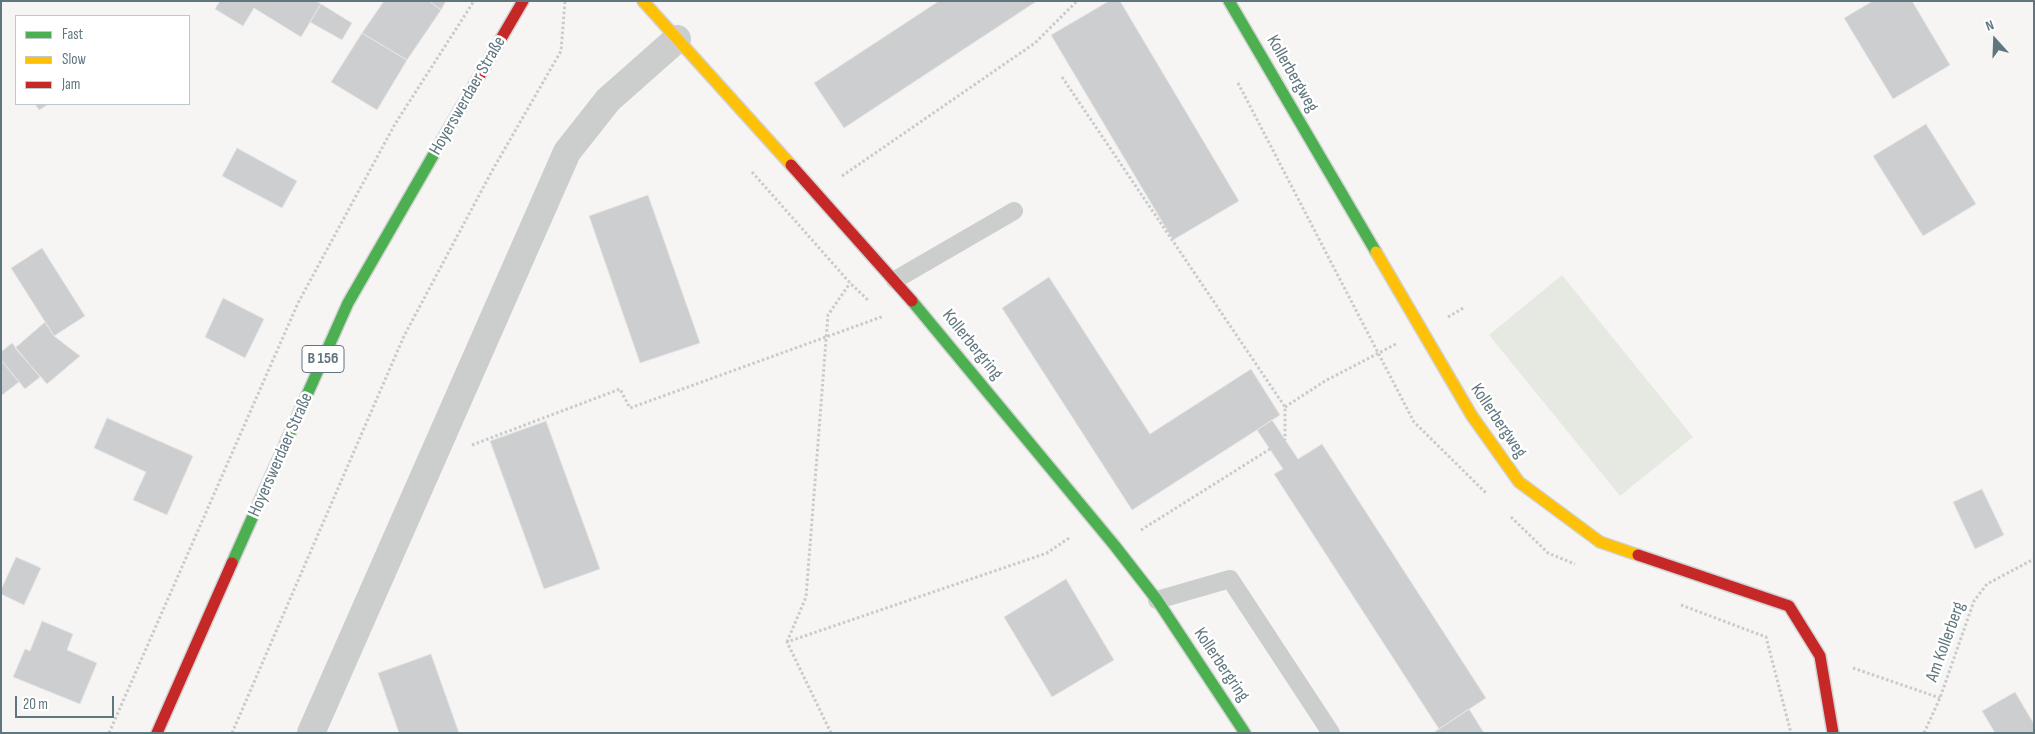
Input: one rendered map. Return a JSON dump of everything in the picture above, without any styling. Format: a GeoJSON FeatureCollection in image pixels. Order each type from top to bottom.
{"type":"FeatureCollection","features":[{"type":"Feature","properties":{"kind":"street","name":"Hoyerswerdaer Straße"},"geometry":{"type":"LineString","coordinates":[[157,733],[348,303],[523,1]]}},
{"type":"Feature","properties":{"kind":"street","name":"Kollerbergring"},"geometry":{"type":"LineString","coordinates":[[643,1],[895,280],[1115,546],[1156,600],[1246,733]]}},
{"type":"Feature","properties":{"kind":"street","name":"Kollerbergweg"},"geometry":{"type":"LineString","coordinates":[[1229,1],[1472,416],[1519,482],[1600,542],[1789,606],[1820,656],[1833,733]]}},
{"type":"Feature","properties":{"kind":"street"},"geometry":{"type":"LineString","coordinates":[[312,733],[567,152],[608,100],[676,39]]}},
{"type":"Feature","properties":{"kind":"lane"},"geometry":{"type":"LineString","coordinates":[[895,280],[1014,211]]}},
{"type":"Feature","properties":{"kind":"lane"},"geometry":{"type":"LineString","coordinates":[[1156,600],[1230,579],[1331,733]]}},
{"type":"Feature","properties":{"kind":"path"},"geometry":{"type":"LineString","coordinates":[[109,733],[298,303],[395,124],[474,1]]}},
{"type":"Feature","properties":{"kind":"path"},"geometry":{"type":"LineString","coordinates":[[232,733],[404,336],[492,172],[561,51],[565,1]]}},
{"type":"Feature","properties":{"kind":"path"},"geometry":{"type":"LineString","coordinates":[[817,193],[1035,43],[1077,1]]}},
{"type":"Feature","properties":{"kind":"path"},"geometry":{"type":"LineString","coordinates":[[1062,77],[1285,407],[1285,440]]}},
{"type":"Feature","properties":{"kind":"path"},"geometry":{"type":"LineString","coordinates":[[752,172],[850,283],[871,303]]}},
{"type":"Feature","properties":{"kind":"path"},"geometry":{"type":"LineString","coordinates":[[831,733],[787,642],[806,597],[828,314],[850,283]]}},
{"type":"Feature","properties":{"kind":"path"},"geometry":{"type":"LineString","coordinates":[[431,461],[620,389],[630,408],[884,316],[878,309]]}},
{"type":"Feature","properties":{"kind":"path"},"geometry":{"type":"LineString","coordinates":[[1285,407],[1326,381]]}},
{"type":"Feature","properties":{"kind":"path"},"geometry":{"type":"LineString","coordinates":[[1115,546],[1270,449]]}},
{"type":"Feature","properties":{"kind":"path"},"geometry":{"type":"LineString","coordinates":[[787,642],[1048,553],[1094,521]]}},
{"type":"Feature","properties":{"kind":"path","name":"Am Kollerberg"},"geometry":{"type":"LineString","coordinates":[[1924,733],[1940,698],[1974,601],[1987,584],[2034,559]]}},
{"type":"Feature","properties":{"kind":"shaded area"},"geometry":{"type":"Polygon","coordinates":[[[1562,275],[1693,437],[1620,496],[1489,335],[1562,275]]]}},
{"type":"Feature","properties":{"kind":"building"},"geometry":{"type":"Polygon","coordinates":[[[220,1],[316,1],[321,4],[301,37],[254,8],[243,26],[215,9],[220,1]]]}},
{"type":"Feature","properties":{"kind":"building"},"geometry":{"type":"Polygon","coordinates":[[[384,1],[429,1],[441,10],[407,60],[362,33],[384,1]]]}},
{"type":"Feature","properties":{"kind":"building"},"geometry":{"type":"Polygon","coordinates":[[[429,1],[446,1],[441,10],[429,1]]]}},
{"type":"Feature","properties":{"kind":"building"},"geometry":{"type":"Polygon","coordinates":[[[939,1],[1037,1],[844,128],[814,83],[939,1]]]}},
{"type":"Feature","properties":{"kind":"building"},"geometry":{"type":"Polygon","coordinates":[[[1109,1],[1120,1],[1239,201],[1173,240],[1051,35],[1109,1]]]}},
{"type":"Feature","properties":{"kind":"building"},"geometry":{"type":"Polygon","coordinates":[[[1873,1],[1912,1],[1950,65],[1893,99],[1844,18],[1873,1]]]}},
{"type":"Feature","properties":{"kind":"building"},"geometry":{"type":"Polygon","coordinates":[[[321,4],[352,23],[342,40],[310,22],[321,4]]]}},
{"type":"Feature","properties":{"kind":"building"},"geometry":{"type":"Polygon","coordinates":[[[362,33],[407,60],[377,110],[331,82],[362,33]]]}},
{"type":"Feature","properties":{"kind":"building"},"geometry":{"type":"Polygon","coordinates":[[[36,105],[47,105],[39,110],[36,105]]]}},
{"type":"Feature","properties":{"kind":"building"},"geometry":{"type":"Polygon","coordinates":[[[1926,124],[1976,204],[1923,236],[1873,156],[1926,124]]]}},
{"type":"Feature","properties":{"kind":"building"},"geometry":{"type":"Polygon","coordinates":[[[237,148],[297,181],[282,208],[222,176],[237,148]]]}},
{"type":"Feature","properties":{"kind":"building"},"geometry":{"type":"Polygon","coordinates":[[[648,195],[700,343],[640,363],[589,216],[648,195]]]}},
{"type":"Feature","properties":{"kind":"building"},"geometry":{"type":"Polygon","coordinates":[[[42,248],[85,316],[54,336],[11,268],[42,248]]]}},
{"type":"Feature","properties":{"kind":"building"},"geometry":{"type":"Polygon","coordinates":[[[1049,277],[1150,434],[1251,369],[1280,415],[1132,510],[1002,308],[1049,277]]]}},
{"type":"Feature","properties":{"kind":"building"},"geometry":{"type":"Polygon","coordinates":[[[223,298],[264,319],[245,358],[205,337],[223,298]]]}},
{"type":"Feature","properties":{"kind":"building"},"geometry":{"type":"Polygon","coordinates":[[[45,322],[54,336],[80,356],[47,384],[15,348],[45,322]]]}},
{"type":"Feature","properties":{"kind":"building"},"geometry":{"type":"Polygon","coordinates":[[[12,343],[40,377],[25,389],[1,360],[1,352],[12,343]]]}},
{"type":"Feature","properties":{"kind":"building"},"geometry":{"type":"Polygon","coordinates":[[[1,360],[19,382],[2,395],[1,393],[1,360]]]}},
{"type":"Feature","properties":{"kind":"building"},"geometry":{"type":"Polygon","coordinates":[[[107,418],[193,456],[167,515],[133,500],[146,472],[94,448],[107,418]]]}},
{"type":"Feature","properties":{"kind":"building"},"geometry":{"type":"Polygon","coordinates":[[[1272,420],[1298,459],[1322,444],[1486,698],[1439,729],[1274,474],[1283,469],[1257,430],[1272,420]]]}},
{"type":"Feature","properties":{"kind":"building"},"geometry":{"type":"Polygon","coordinates":[[[546,421],[600,569],[544,589],[490,441],[546,421]]]}},
{"type":"Feature","properties":{"kind":"building"},"geometry":{"type":"Polygon","coordinates":[[[1982,489],[2004,535],[1975,549],[1953,502],[1982,489]]]}},
{"type":"Feature","properties":{"kind":"building"},"geometry":{"type":"Polygon","coordinates":[[[16,557],[41,568],[24,605],[1,594],[1,590],[16,557]]]}},
{"type":"Feature","properties":{"kind":"building"},"geometry":{"type":"Polygon","coordinates":[[[1066,579],[1114,660],[1052,697],[1004,617],[1066,579]]]}},
{"type":"Feature","properties":{"kind":"building"},"geometry":{"type":"Polygon","coordinates":[[[42,621],[73,634],[67,650],[97,663],[80,704],[13,677],[25,649],[30,651],[42,621]]]}},
{"type":"Feature","properties":{"kind":"building"},"geometry":{"type":"Polygon","coordinates":[[[431,654],[459,733],[399,733],[378,673],[431,654]]]}},
{"type":"Feature","properties":{"kind":"building"},"geometry":{"type":"Polygon","coordinates":[[[2015,692],[2034,724],[2034,733],[1995,733],[1982,711],[2015,692]]]}},
{"type":"Feature","properties":{"kind":"building"},"geometry":{"type":"Polygon","coordinates":[[[1469,709],[1484,733],[1433,733],[1469,709]]]}},
{"type":"Feature","properties":{"kind":"traffic: fast"},"geometry":{"type":"LineString","coordinates":[[1229,1],[1376,252]]}},
{"type":"Feature","properties":{"kind":"traffic: fast"},"geometry":{"type":"LineString","coordinates":[[232,563],[348,303],[438,147]]}},
{"type":"Feature","properties":{"kind":"traffic: fast"},"geometry":{"type":"LineString","coordinates":[[912,301],[1115,546],[1157,600],[1245,733]]}},
{"type":"Feature","properties":{"kind":"traffic: slow"},"geometry":{"type":"LineString","coordinates":[[643,1],[791,165]]}},
{"type":"Feature","properties":{"kind":"traffic: slow"},"geometry":{"type":"LineString","coordinates":[[1376,252],[1472,416],[1519,482],[1600,542],[1638,555]]}},
{"type":"Feature","properties":{"kind":"traffic: jam"},"geometry":{"type":"LineString","coordinates":[[438,147],[523,1]]}},
{"type":"Feature","properties":{"kind":"traffic: jam"},"geometry":{"type":"LineString","coordinates":[[791,165],[912,301]]}},
{"type":"Feature","properties":{"kind":"traffic: jam"},"geometry":{"type":"LineString","coordinates":[[1638,555],[1789,606],[1820,656],[1833,733]]}},
{"type":"Feature","properties":{"kind":"traffic: jam"},"geometry":{"type":"LineString","coordinates":[[157,733],[232,563]]}}]}
